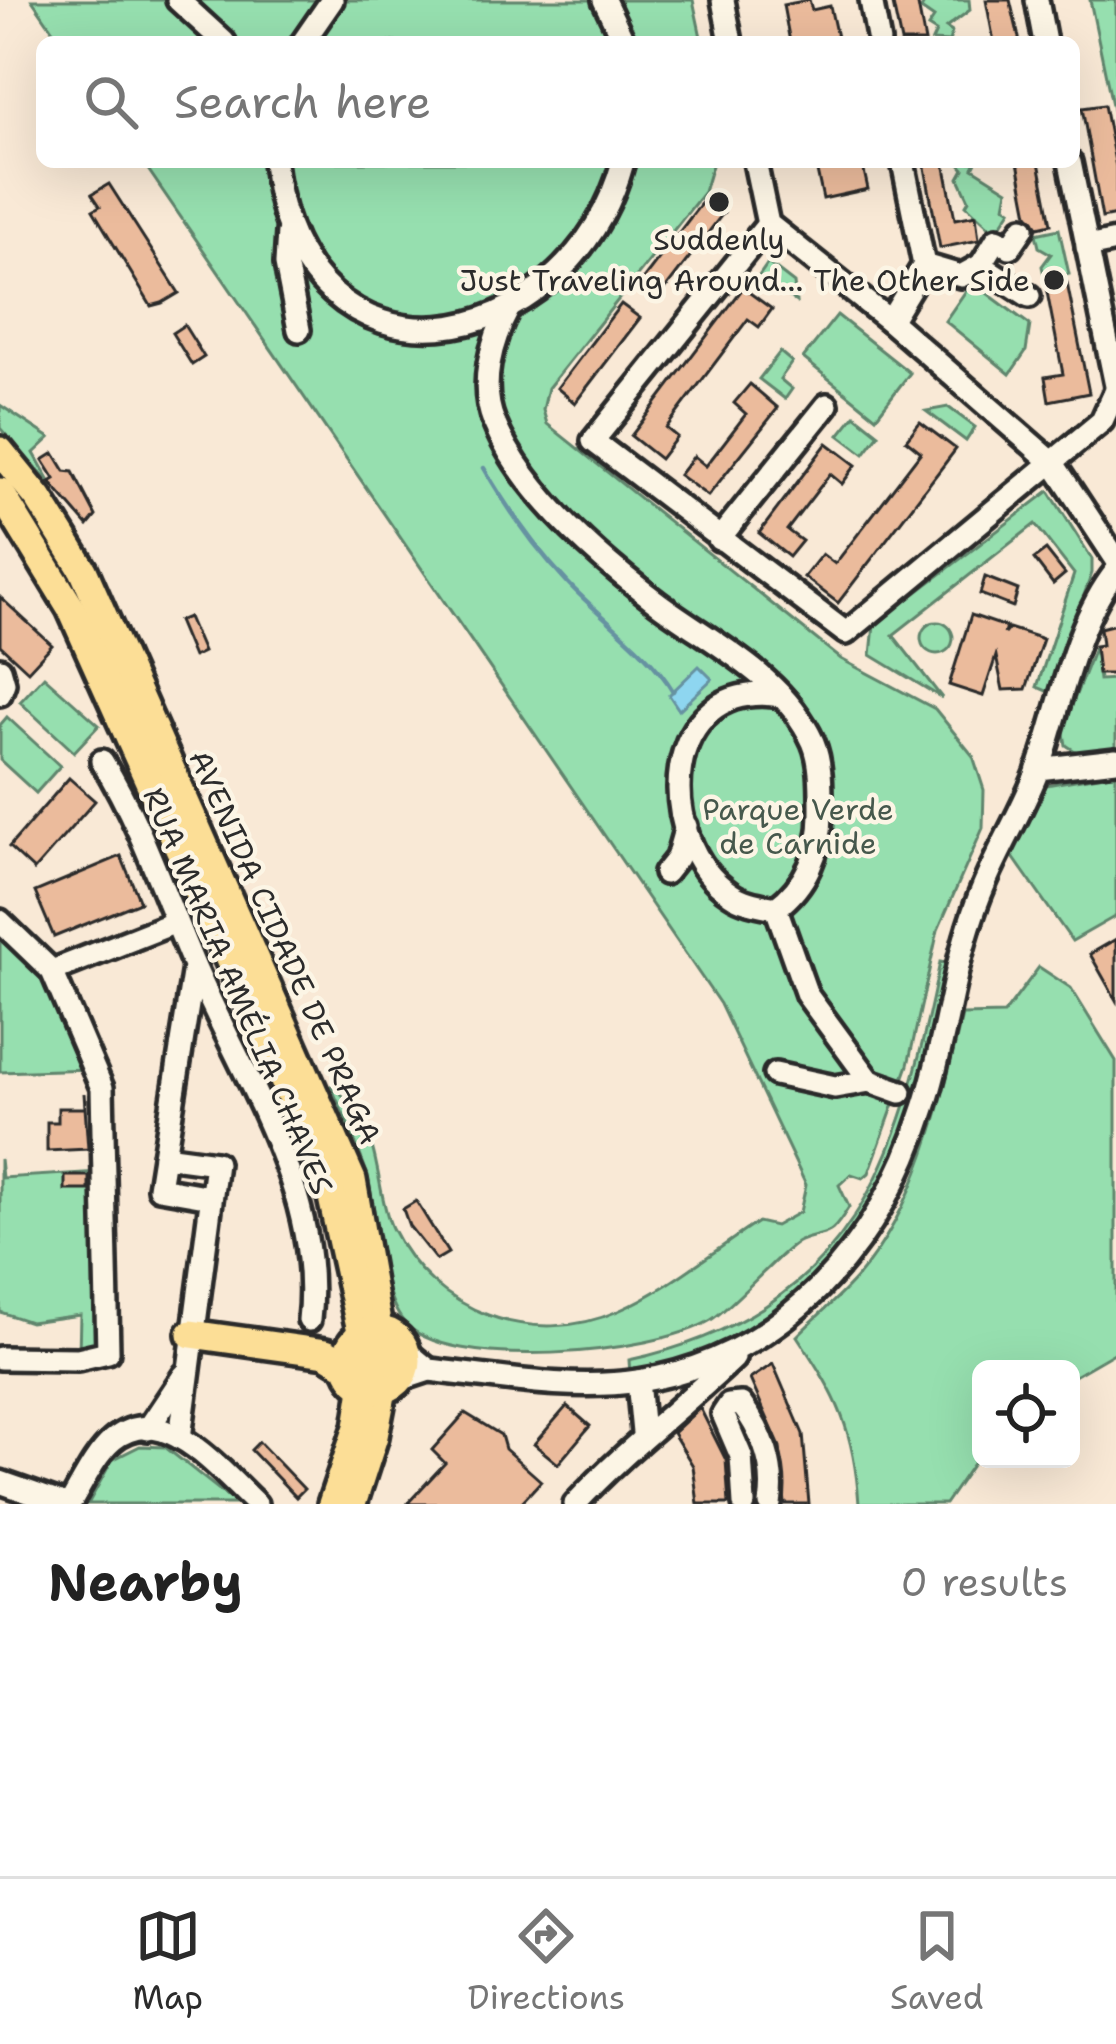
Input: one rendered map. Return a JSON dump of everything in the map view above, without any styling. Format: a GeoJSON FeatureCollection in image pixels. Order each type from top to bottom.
{"type":"FeatureCollection","features":[{"type":"Feature","properties":{"kind":"main road","name":"AVENIDA CIDADE DE PRAGA"},"geometry":{"type":"LineString","coordinates":[[0,452],[39,500],[83,570],[352,1180],[365,1360],[352,1504]]}},
{"type":"Feature","properties":{"kind":"main road","name":"AVENIDA CIDADE DE PRAGA"},"geometry":{"type":"LineString","coordinates":[[0,492],[71,608],[328,1180],[365,1360],[332,1504]]}},
{"type":"Feature","properties":{"kind":"main road"},"geometry":{"type":"LineString","coordinates":[[190,1334],[365,1360],[398,1338],[406,1351]]}},
{"type":"Feature","properties":{"kind":"street"},"geometry":{"type":"LineString","coordinates":[[178,0],[217,36]]}},
{"type":"Feature","properties":{"kind":"street"},"geometry":{"type":"LineString","coordinates":[[307,36],[332,0]]}},
{"type":"Feature","properties":{"kind":"street"},"geometry":{"type":"LineString","coordinates":[[604,0],[622,36]]}},
{"type":"Feature","properties":{"kind":"street"},"geometry":{"type":"LineString","coordinates":[[618,0],[624,36]]}},
{"type":"Feature","properties":{"kind":"street"},"geometry":{"type":"LineString","coordinates":[[723,0],[730,36]]}},
{"type":"Feature","properties":{"kind":"street"},"geometry":{"type":"LineString","coordinates":[[871,0],[878,36]]}},
{"type":"Feature","properties":{"kind":"street"},"geometry":{"type":"LineString","coordinates":[[1036,0],[1045,36]]}},
{"type":"Feature","properties":{"kind":"street"},"geometry":{"type":"LineString","coordinates":[[275,168],[299,331]]}},
{"type":"Feature","properties":{"kind":"street"},"geometry":{"type":"LineString","coordinates":[[288,232],[317,276],[366,318],[428,331],[480,321],[508,308],[561,266],[603,211],[621,168]]}},
{"type":"Feature","properties":{"kind":"street"},"geometry":{"type":"LineString","coordinates":[[756,168],[768,224],[890,321],[1053,463],[1106,528],[1116,559]]}},
{"type":"Feature","properties":{"kind":"street"},"geometry":{"type":"LineString","coordinates":[[890,321],[924,265],[904,168]]}},
{"type":"Feature","properties":{"kind":"street"},"geometry":{"type":"LineString","coordinates":[[768,224],[593,441],[846,633],[1102,422],[1116,388],[1071,168]]}},
{"type":"Feature","properties":{"kind":"street"},"geometry":{"type":"LineString","coordinates":[[924,265],[962,276],[981,265],[998,239],[1010,248],[1023,228]]}},
{"type":"Feature","properties":{"kind":"street"},"geometry":{"type":"LineString","coordinates":[[1088,247],[1116,242]]}},
{"type":"Feature","properties":{"kind":"street"},"geometry":{"type":"LineString","coordinates":[[981,265],[1029,296]]}},
{"type":"Feature","properties":{"kind":"street"},"geometry":{"type":"LineString","coordinates":[[508,308],[490,355],[489,406],[520,467],[570,524],[654,600],[764,677],[814,744],[821,830],[814,860],[797,890],[776,908]]}},
{"type":"Feature","properties":{"kind":"street"},"geometry":{"type":"LineString","coordinates":[[719,539],[827,405]]}},
{"type":"Feature","properties":{"kind":"street"},"geometry":{"type":"LineString","coordinates":[[0,514],[37,547]]}},
{"type":"Feature","properties":{"kind":"street"},"geometry":{"type":"LineString","coordinates":[[587,1500],[652,1429],[747,1345],[818,1293],[847,1260],[895,1185],[926,1103],[973,914],[1038,769],[1112,582]]}},
{"type":"Feature","properties":{"kind":"street"},"geometry":{"type":"LineString","coordinates":[[0,669],[4,683],[0,694]]}},
{"type":"Feature","properties":{"kind":"street"},"geometry":{"type":"LineString","coordinates":[[776,908],[729,893],[707,866],[686,822],[676,776],[695,727],[729,698],[781,696]]}},
{"type":"Feature","properties":{"kind":"street"},"geometry":{"type":"LineString","coordinates":[[1038,769],[1116,760]]}},
{"type":"Feature","properties":{"kind":"street","name":"RUA MARIA AMÉLIA CHAVES"},"geometry":{"type":"LineString","coordinates":[[102,761],[128,802],[194,966],[296,1194],[311,1272],[309,1320]]}},
{"type":"Feature","properties":{"kind":"street"},"geometry":{"type":"LineString","coordinates":[[665,873],[685,841],[686,822]]}},
{"type":"Feature","properties":{"kind":"street"},"geometry":{"type":"LineString","coordinates":[[776,908],[807,995],[869,1081]]}},
{"type":"Feature","properties":{"kind":"street"},"geometry":{"type":"LineString","coordinates":[[0,921],[52,970],[102,1088],[108,1352],[78,1359],[0,1358]]}},
{"type":"Feature","properties":{"kind":"street"},"geometry":{"type":"LineString","coordinates":[[52,970],[176,922]]}},
{"type":"Feature","properties":{"kind":"street"},"geometry":{"type":"LineString","coordinates":[[194,966],[159,1188],[211,1197]]}},
{"type":"Feature","properties":{"kind":"street"},"geometry":{"type":"LineString","coordinates":[[184,1029],[225,1035]]}},
{"type":"Feature","properties":{"kind":"street"},"geometry":{"type":"LineString","coordinates":[[775,1073],[806,1085],[869,1081],[901,1092]]}},
{"type":"Feature","properties":{"kind":"street"},"geometry":{"type":"LineString","coordinates":[[164,1156],[216,1163],[184,1374],[180,1438]]}},
{"type":"Feature","properties":{"kind":"street"},"geometry":{"type":"LineString","coordinates":[[365,1360],[429,1370],[649,1379],[747,1345]]}},
{"type":"Feature","properties":{"kind":"street"},"geometry":{"type":"LineString","coordinates":[[406,1351],[429,1370]]}},
{"type":"Feature","properties":{"kind":"street"},"geometry":{"type":"LineString","coordinates":[[148,1429],[184,1374]]}},
{"type":"Feature","properties":{"kind":"street"},"geometry":{"type":"LineString","coordinates":[[649,1379],[652,1429]]}},
{"type":"Feature","properties":{"kind":"street"},"geometry":{"type":"LineString","coordinates":[[744,1504],[741,1456],[723,1414],[729,1405],[741,1404],[762,1438],[772,1478],[770,1504]]}},
{"type":"Feature","properties":{"kind":"street"},"geometry":{"type":"LineString","coordinates":[[0,1482],[66,1504],[108,1443],[148,1429],[180,1438],[256,1504]]}},
{"type":"Feature","properties":{"kind":"green space"},"geometry":{"type":"Polygon","coordinates":[[[32,0],[693,0],[701,36],[57,36],[32,0]]]}},
{"type":"Feature","properties":{"kind":"green space"},"geometry":{"type":"Polygon","coordinates":[[[926,0],[969,0],[970,10],[946,28],[951,36],[934,36],[936,32],[928,27],[934,18],[921,9],[926,0]]]}},
{"type":"Feature","properties":{"kind":"green space"},"geometry":{"type":"Polygon","coordinates":[[[1090,0],[1116,0],[1116,124],[1090,0]]]}},
{"type":"Feature","properties":{"kind":"green space","name":"Parque Verde de Carnide"},"geometry":{"type":"Polygon","coordinates":[[[147,168],[711,168],[704,192],[548,388],[543,410],[547,424],[841,659],[935,709],[973,756],[984,790],[983,828],[938,930],[908,1065],[869,1173],[863,1178],[851,1174],[839,1185],[849,1207],[832,1230],[792,1246],[711,1320],[645,1342],[552,1353],[505,1353],[426,1338],[403,1321],[383,1271],[366,1171],[331,1086],[335,1084],[369,1139],[392,1228],[433,1282],[488,1315],[520,1324],[586,1322],[636,1302],[758,1222],[775,1226],[800,1212],[806,1185],[720,1004],[147,168]]]}},
{"type":"Feature","properties":{"kind":"green space"},"geometry":{"type":"Polygon","coordinates":[[[973,168],[1008,190],[1005,206],[1011,210],[996,233],[966,205],[969,200],[959,178],[964,169],[973,168]]]}},
{"type":"Feature","properties":{"kind":"green space"},"geometry":{"type":"Polygon","coordinates":[[[1059,229],[1069,274],[1045,279],[1042,266],[1051,254],[1039,247],[1036,234],[1059,229]]]}},
{"type":"Feature","properties":{"kind":"green space"},"geometry":{"type":"Polygon","coordinates":[[[768,263],[794,283],[796,302],[759,276],[768,263]]]}},
{"type":"Feature","properties":{"kind":"green space"},"geometry":{"type":"Polygon","coordinates":[[[972,282],[1030,325],[1026,351],[1010,374],[945,321],[972,282]]]}},
{"type":"Feature","properties":{"kind":"green space"},"geometry":{"type":"Polygon","coordinates":[[[837,315],[910,373],[876,417],[803,358],[837,315]]]}},
{"type":"Feature","properties":{"kind":"green space"},"geometry":{"type":"Polygon","coordinates":[[[780,352],[792,362],[780,379],[792,389],[785,399],[759,379],[780,352]]]}},
{"type":"Feature","properties":{"kind":"green space"},"geometry":{"type":"Polygon","coordinates":[[[0,405],[50,438],[34,453],[53,487],[0,428],[0,405]]]}},
{"type":"Feature","properties":{"kind":"green space"},"geometry":{"type":"Polygon","coordinates":[[[948,407],[975,427],[966,441],[926,411],[948,407]]]}},
{"type":"Feature","properties":{"kind":"green space"},"geometry":{"type":"Polygon","coordinates":[[[855,415],[879,434],[864,454],[839,435],[855,415]]]}},
{"type":"Feature","properties":{"kind":"green space"},"geometry":{"type":"Polygon","coordinates":[[[1049,491],[1092,559],[1092,573],[1049,692],[1037,687],[1074,574],[1035,524],[893,635],[942,698],[871,655],[874,625],[1049,491]]]}},
{"type":"Feature","properties":{"kind":"green space"},"geometry":{"type":"Polygon","coordinates":[[[937,622],[948,627],[953,638],[948,649],[937,654],[926,649],[921,638],[926,627],[937,622]]]}},
{"type":"Feature","properties":{"kind":"green space"},"geometry":{"type":"Polygon","coordinates":[[[1095,646],[1099,680],[1116,679],[1116,747],[1078,753],[1066,745],[1063,728],[1095,646]]]}},
{"type":"Feature","properties":{"kind":"green space"},"geometry":{"type":"Polygon","coordinates":[[[44,676],[99,725],[74,752],[20,702],[44,676]]]}},
{"type":"Feature","properties":{"kind":"green space"},"geometry":{"type":"Polygon","coordinates":[[[7,717],[60,766],[36,793],[0,760],[0,725],[7,717]]]}},
{"type":"Feature","properties":{"kind":"green space"},"geometry":{"type":"Polygon","coordinates":[[[1116,773],[1116,916],[1072,941],[1011,854],[1046,785],[1116,773]]]}},
{"type":"Feature","properties":{"kind":"green space"},"geometry":{"type":"Polygon","coordinates":[[[0,926],[47,973],[89,1069],[0,1072],[0,926]]]}},
{"type":"Feature","properties":{"kind":"green space"},"geometry":{"type":"Polygon","coordinates":[[[940,962],[951,964],[922,1095],[869,1215],[783,1313],[704,1357],[630,1374],[629,1360],[705,1337],[766,1305],[815,1266],[853,1218],[883,1163],[906,1102],[940,962]]]}},
{"type":"Feature","properties":{"kind":"green space"},"geometry":{"type":"Polygon","coordinates":[[[1039,967],[1071,988],[1116,1061],[1116,1352],[1080,1373],[1080,1360],[972,1360],[972,1465],[945,1504],[859,1504],[842,1415],[797,1336],[858,1276],[897,1218],[925,1152],[962,1015],[1004,1014],[1039,967]]]}},
{"type":"Feature","properties":{"kind":"green space"},"geometry":{"type":"Polygon","coordinates":[[[0,1159],[2,1178],[99,1172],[105,1341],[79,1354],[80,1315],[30,1322],[0,1312],[0,1159]]]}},
{"type":"Feature","properties":{"kind":"green space"},"geometry":{"type":"Polygon","coordinates":[[[140,1446],[165,1447],[237,1504],[88,1504],[112,1460],[140,1446]]]}},
{"type":"Feature","properties":{"kind":"water"},"geometry":{"type":"Polygon","coordinates":[[[699,666],[712,679],[679,710],[669,695],[699,666]]]}},
{"type":"Feature","properties":{"kind":"building"},"geometry":{"type":"Polygon","coordinates":[[[809,0],[812,10],[830,6],[837,36],[789,36],[783,5],[809,0]]]}},
{"type":"Feature","properties":{"kind":"building"},"geometry":{"type":"Polygon","coordinates":[[[892,0],[917,0],[924,36],[900,36],[892,0]]]}},
{"type":"Feature","properties":{"kind":"building"},"geometry":{"type":"Polygon","coordinates":[[[986,0],[1010,0],[1019,36],[993,36],[986,0]]]}},
{"type":"Feature","properties":{"kind":"building"},"geometry":{"type":"Polygon","coordinates":[[[1104,105],[1116,167],[1116,215],[1102,218],[1082,108],[1104,105]]]}},
{"type":"Feature","properties":{"kind":"building"},"geometry":{"type":"Polygon","coordinates":[[[816,168],[863,168],[868,189],[823,199],[816,168]]]}},
{"type":"Feature","properties":{"kind":"building"},"geometry":{"type":"Polygon","coordinates":[[[925,168],[945,168],[955,219],[976,215],[979,240],[940,248],[925,168]]]}},
{"type":"Feature","properties":{"kind":"building"},"geometry":{"type":"Polygon","coordinates":[[[1019,168],[1040,168],[1051,224],[1038,227],[1028,214],[1019,168]]]}},
{"type":"Feature","properties":{"kind":"building"},"geometry":{"type":"Polygon","coordinates":[[[109,184],[179,293],[162,303],[151,306],[93,210],[100,206],[92,194],[109,184]]]}},
{"type":"Feature","properties":{"kind":"building"},"geometry":{"type":"Polygon","coordinates":[[[706,197],[724,212],[660,296],[641,282],[706,197]]]}},
{"type":"Feature","properties":{"kind":"building"},"geometry":{"type":"Polygon","coordinates":[[[1067,283],[1089,393],[1049,401],[1045,377],[1063,374],[1046,287],[1067,283]]]}},
{"type":"Feature","properties":{"kind":"building"},"geometry":{"type":"Polygon","coordinates":[[[743,288],[772,309],[759,327],[748,319],[666,428],[677,437],[660,459],[631,436],[743,288]]]}},
{"type":"Feature","properties":{"kind":"building"},"geometry":{"type":"Polygon","coordinates":[[[621,304],[640,318],[575,403],[557,388],[621,304]]]}},
{"type":"Feature","properties":{"kind":"building"},"geometry":{"type":"Polygon","coordinates":[[[184,325],[204,357],[192,365],[172,333],[184,325]]]}},
{"type":"Feature","properties":{"kind":"building"},"geometry":{"type":"Polygon","coordinates":[[[750,384],[778,408],[708,496],[679,475],[694,456],[706,466],[746,414],[734,403],[750,384]]]}},
{"type":"Feature","properties":{"kind":"building"},"geometry":{"type":"Polygon","coordinates":[[[920,422],[956,449],[838,603],[804,577],[822,554],[835,564],[921,452],[906,440],[920,422]]]}},
{"type":"Feature","properties":{"kind":"building"},"geometry":{"type":"Polygon","coordinates":[[[827,443],[856,465],[842,484],[830,474],[787,530],[802,541],[789,557],[759,533],[827,443]]]}},
{"type":"Feature","properties":{"kind":"building"},"geometry":{"type":"Polygon","coordinates":[[[54,453],[65,471],[73,472],[96,516],[88,526],[50,482],[55,479],[43,460],[54,453]]]}},
{"type":"Feature","properties":{"kind":"building"},"geometry":{"type":"Polygon","coordinates":[[[1046,550],[1065,574],[1053,584],[1034,559],[1046,550]]]}},
{"type":"Feature","properties":{"kind":"building"},"geometry":{"type":"Polygon","coordinates":[[[985,577],[1018,590],[1013,607],[980,594],[985,577]]]}},
{"type":"Feature","properties":{"kind":"building"},"geometry":{"type":"Polygon","coordinates":[[[0,597],[52,645],[28,671],[0,645],[0,597]]]}},
{"type":"Feature","properties":{"kind":"building"},"geometry":{"type":"Polygon","coordinates":[[[971,615],[1006,627],[1004,634],[1009,628],[1043,639],[1026,689],[1003,690],[996,656],[983,696],[949,685],[971,615]]]}},
{"type":"Feature","properties":{"kind":"building"},"geometry":{"type":"Polygon","coordinates":[[[188,617],[203,652],[193,657],[178,621],[188,617]]]}},
{"type":"Feature","properties":{"kind":"building"},"geometry":{"type":"Polygon","coordinates":[[[1116,624],[1116,674],[1098,674],[1095,646],[1102,645],[1100,628],[1116,624]]]}},
{"type":"Feature","properties":{"kind":"building"},"geometry":{"type":"Polygon","coordinates":[[[69,778],[95,801],[34,870],[9,847],[69,778]]]}},
{"type":"Feature","properties":{"kind":"building"},"geometry":{"type":"Polygon","coordinates":[[[121,856],[140,902],[54,937],[35,892],[121,856]]]}},
{"type":"Feature","properties":{"kind":"building"},"geometry":{"type":"Polygon","coordinates":[[[1116,939],[1116,1000],[1090,954],[1116,939]]]}},
{"type":"Feature","properties":{"kind":"building"},"geometry":{"type":"Polygon","coordinates":[[[84,1093],[88,1149],[47,1151],[47,1122],[58,1122],[58,1108],[85,1108],[84,1093]]]}},
{"type":"Feature","properties":{"kind":"building"},"geometry":{"type":"Polygon","coordinates":[[[65,1176],[89,1176],[89,1190],[65,1190],[65,1176]]]}},
{"type":"Feature","properties":{"kind":"building"},"geometry":{"type":"Polygon","coordinates":[[[416,1201],[448,1253],[436,1260],[409,1226],[403,1209],[416,1201]]]}},
{"type":"Feature","properties":{"kind":"building"},"geometry":{"type":"Polygon","coordinates":[[[773,1364],[803,1434],[809,1504],[785,1504],[780,1447],[750,1379],[773,1364]]]}},
{"type":"Feature","properties":{"kind":"building"},"geometry":{"type":"Polygon","coordinates":[[[567,1406],[590,1426],[558,1464],[534,1444],[567,1406]]]}},
{"type":"Feature","properties":{"kind":"building"},"geometry":{"type":"Polygon","coordinates":[[[700,1408],[726,1460],[729,1504],[698,1504],[693,1466],[673,1433],[700,1408]]]}},
{"type":"Feature","properties":{"kind":"building"},"geometry":{"type":"Polygon","coordinates":[[[465,1413],[501,1435],[505,1449],[541,1481],[520,1504],[407,1504],[445,1463],[432,1450],[465,1413]]]}},
{"type":"Feature","properties":{"kind":"building"},"geometry":{"type":"Polygon","coordinates":[[[259,1442],[304,1489],[296,1497],[251,1450],[259,1442]]]}},
{"type":"Feature","properties":{"kind":"waterway"},"geometry":{"type":"LineString","coordinates":[[484,468],[556,570],[638,649],[673,691]]}},
{"type":"Feature","properties":{"kind":"place","name":"Suddenly"},"geometry":{"type":"Point","coordinates":[719,202]}},
{"type":"Feature","properties":{"kind":"place","name":"Just Traveling Around… The Other Side"},"geometry":{"type":"Point","coordinates":[1054,280]}}]}
